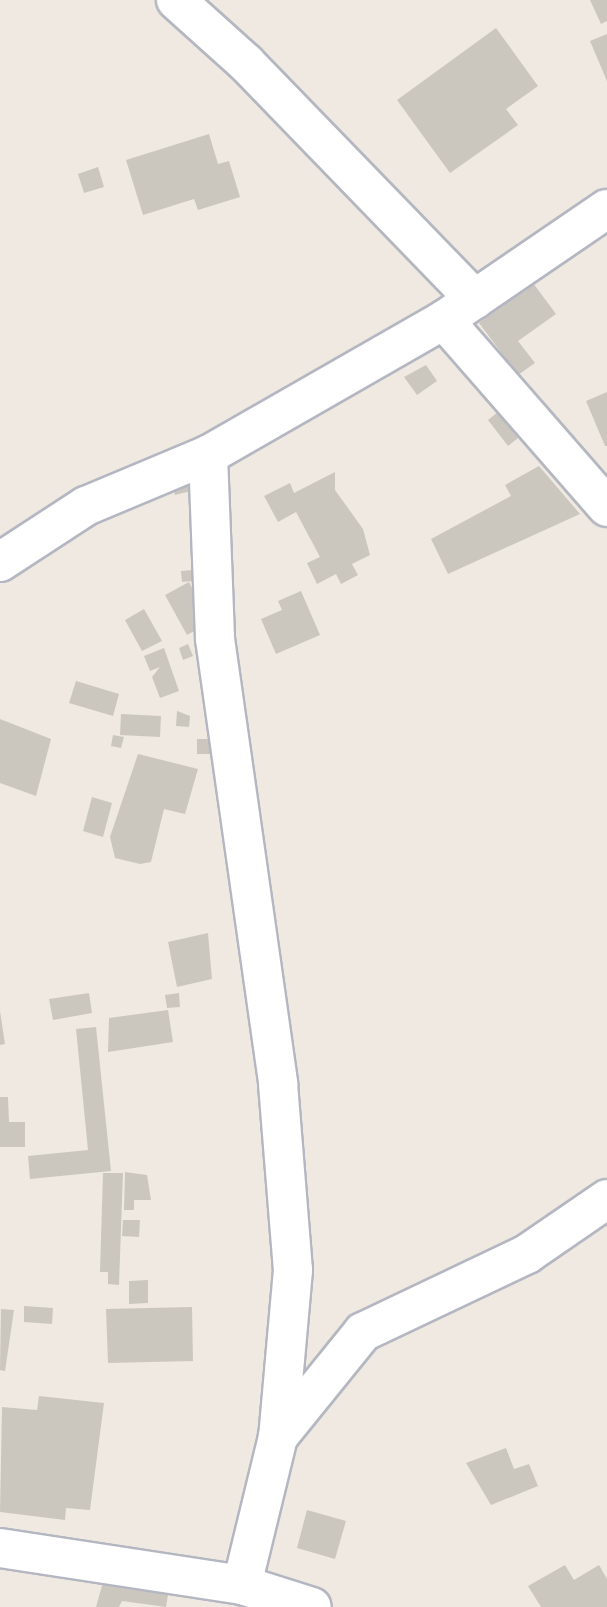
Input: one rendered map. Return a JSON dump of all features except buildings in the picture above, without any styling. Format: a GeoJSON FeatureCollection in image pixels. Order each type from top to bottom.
{"type":"FeatureCollection","features":[{"type":"Feature","properties":{"kind":"street"},"geometry":{"type":"LineString","coordinates":[[176,0],[475,299]]}},
{"type":"Feature","properties":{"kind":"street"},"geometry":{"type":"LineString","coordinates":[[0,562],[86,506],[208,455],[444,320],[607,209]]}},
{"type":"Feature","properties":{"kind":"street"},"geometry":{"type":"LineString","coordinates":[[444,320],[607,507]]}},
{"type":"Feature","properties":{"kind":"street"},"geometry":{"type":"LineString","coordinates":[[208,455],[215,639],[278,1084],[293,1270],[263,1596]]}},
{"type":"Feature","properties":{"kind":"street"},"geometry":{"type":"LineString","coordinates":[[278,1437],[363,1332],[527,1254],[607,1199]]}},
{"type":"Feature","properties":{"kind":"street"},"geometry":{"type":"LineString","coordinates":[[0,1548],[312,1607]]}}]}
